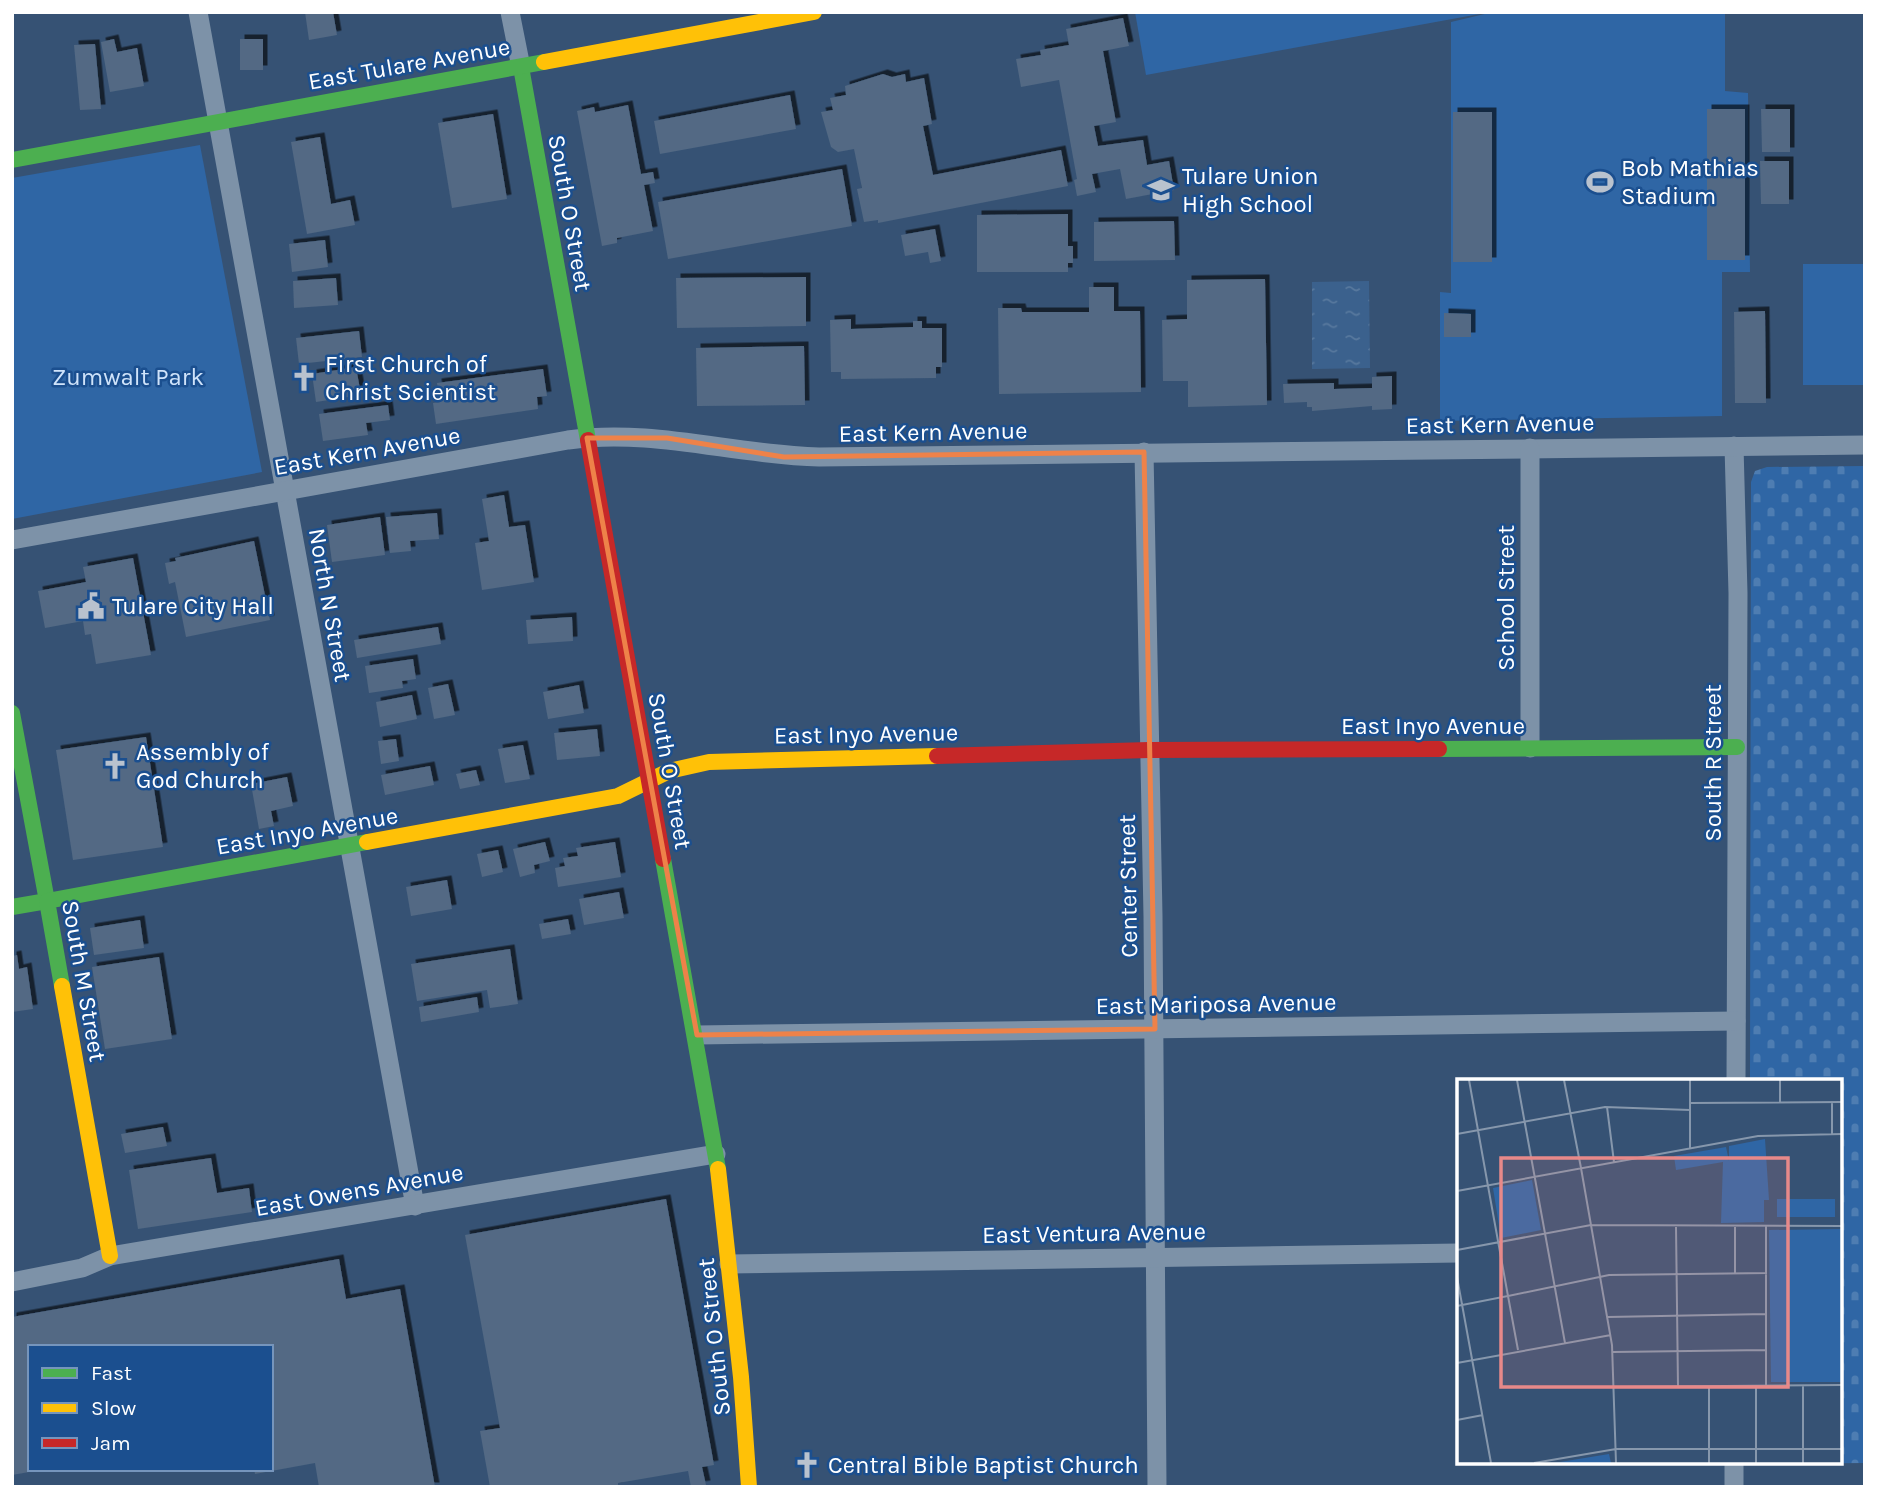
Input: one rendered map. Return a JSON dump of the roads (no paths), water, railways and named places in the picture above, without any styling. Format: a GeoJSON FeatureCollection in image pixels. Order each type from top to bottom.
{"type":"FeatureCollection","features":[{"type":"Feature","properties":{"kind":"main road","name":"East Tulare Avenue"},"geometry":{"type":"LineString","coordinates":[[12,160],[520,67],[735,19],[814,12]]}},
{"type":"Feature","properties":{"kind":"main road","name":"South O Street"},"geometry":{"type":"LineString","coordinates":[[520,67],[716,1154],[749,1487]]}},
{"type":"Feature","properties":{"kind":"main road","name":"South M Street"},"geometry":{"type":"LineString","coordinates":[[12,713],[110,1256]]}},
{"type":"Feature","properties":{"kind":"main road","name":"East Inyo Avenue"},"geometry":{"type":"LineString","coordinates":[[12,907],[618,796],[669,771],[709,762],[1149,750],[1737,747]]}},
{"type":"Feature","properties":{"kind":"street","name":"North N Street"},"geometry":{"type":"LineString","coordinates":[[198,12],[415,1206]]}},
{"type":"Feature","properties":{"kind":"street"},"geometry":{"type":"LineString","coordinates":[[510,12],[520,67]]}},
{"type":"Feature","properties":{"kind":"street","name":"East Kern Avenue"},"geometry":{"type":"LineString","coordinates":[[12,540],[587,438],[628,435],[807,457],[1865,445]]}},
{"type":"Feature","properties":{"kind":"street","name":"South R Street"},"geometry":{"type":"LineString","coordinates":[[1734,446],[1736,1079]]}},
{"type":"Feature","properties":{"kind":"street","name":"School Street"},"geometry":{"type":"LineString","coordinates":[[1530,448],[1530,748]]}},
{"type":"Feature","properties":{"kind":"street","name":"Center Street"},"geometry":{"type":"LineString","coordinates":[[1144,452],[1154,1029],[1157,1487]]}},
{"type":"Feature","properties":{"kind":"street","name":"East Mariposa Avenue"},"geometry":{"type":"LineString","coordinates":[[696,1035],[1736,1021]]}},
{"type":"Feature","properties":{"kind":"street","name":"East Owens Avenue"},"geometry":{"type":"LineString","coordinates":[[12,1282],[82,1268],[110,1256],[716,1154]]}},
{"type":"Feature","properties":{"kind":"street","name":"East Ventura Avenue"},"geometry":{"type":"LineString","coordinates":[[729,1264],[1154,1256],[1457,1254]]}},
{"type":"Feature","properties":{"kind":"street"},"geometry":{"type":"LineString","coordinates":[[1734,1464],[1734,1487]]}},
{"type":"Feature","properties":{"kind":"water"},"geometry":{"type":"Polygon","coordinates":[[[1369,281],[1370,368],[1312,369],[1312,282],[1369,281]]]}},
{"type":"Feature","properties":{"kind":"place","name":"Bob Mathias Stadium"},"geometry":{"type":"Point","coordinates":[1600,182]}},
{"type":"Feature","properties":{"kind":"place","name":"Tulare Union High School"},"geometry":{"type":"Point","coordinates":[1161,190]}},
{"type":"Feature","properties":{"kind":"place","name":"First Church of Christ Scientist"},"geometry":{"type":"Point","coordinates":[304,378]}},
{"type":"Feature","properties":{"kind":"place","name":"Tulare City Hall"},"geometry":{"type":"Point","coordinates":[91,606]}},
{"type":"Feature","properties":{"kind":"place","name":"Assembly of God Church"},"geometry":{"type":"Point","coordinates":[115,766]}},
{"type":"Feature","properties":{"kind":"place","name":"Central Bible Baptist Church"},"geometry":{"type":"Point","coordinates":[807,1465]}},
{"type":"Feature","properties":{"kind":"park label","name":"Zumwalt Park"},"geometry":{"type":"Point","coordinates":[128,377]}}]}
